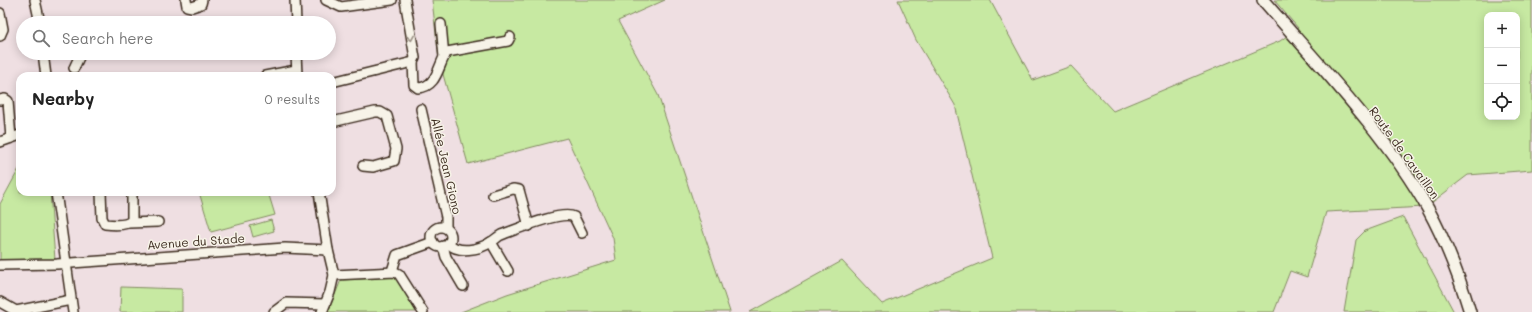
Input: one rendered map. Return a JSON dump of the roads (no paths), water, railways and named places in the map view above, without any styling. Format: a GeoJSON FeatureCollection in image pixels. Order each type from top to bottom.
{"type":"FeatureCollection","features":[{"type":"Feature","properties":{"kind":"main road","name":"Route de Cavaillon"},"geometry":{"type":"LineString","coordinates":[[1263,0],[1349,99],[1406,174],[1427,208],[1453,261],[1470,312]]}},
{"type":"Feature","properties":{"kind":"street"},"geometry":{"type":"LineString","coordinates":[[35,0],[38,16]]}},
{"type":"Feature","properties":{"kind":"street"},"geometry":{"type":"LineString","coordinates":[[186,0],[187,6],[192,8],[200,4],[202,0]]}},
{"type":"Feature","properties":{"kind":"street"},"geometry":{"type":"LineString","coordinates":[[295,0],[296,16]]}},
{"type":"Feature","properties":{"kind":"street"},"geometry":{"type":"LineString","coordinates":[[326,0],[341,7],[392,0]]}},
{"type":"Feature","properties":{"kind":"street"},"geometry":{"type":"LineString","coordinates":[[405,0],[415,58],[413,62],[414,85],[420,88],[430,83],[435,77],[447,52],[508,41],[510,37]]}},
{"type":"Feature","properties":{"kind":"street"},"geometry":{"type":"LineString","coordinates":[[0,13],[3,29],[0,36]]}},
{"type":"Feature","properties":{"kind":"street"},"geometry":{"type":"LineString","coordinates":[[441,24],[444,57]]}},
{"type":"Feature","properties":{"kind":"street"},"geometry":{"type":"LineString","coordinates":[[44,60],[45,72]]}},
{"type":"Feature","properties":{"kind":"street"},"geometry":{"type":"LineString","coordinates":[[74,68],[78,60]]}},
{"type":"Feature","properties":{"kind":"street"},"geometry":{"type":"LineString","coordinates":[[296,60],[297,72]]}},
{"type":"Feature","properties":{"kind":"street"},"geometry":{"type":"LineString","coordinates":[[336,81],[413,62]]}},
{"type":"Feature","properties":{"kind":"street"},"geometry":{"type":"LineString","coordinates":[[0,100],[5,99],[8,102],[11,138]]}},
{"type":"Feature","properties":{"kind":"street","name":"Allée Jean Giono"},"geometry":{"type":"LineString","coordinates":[[421,109],[446,217],[446,228]]}},
{"type":"Feature","properties":{"kind":"street"},"geometry":{"type":"LineString","coordinates":[[336,121],[375,112],[380,112],[387,116],[396,149],[394,161],[373,167],[363,166]]}},
{"type":"Feature","properties":{"kind":"street"},"geometry":{"type":"LineString","coordinates":[[0,142],[16,136]]}},
{"type":"Feature","properties":{"kind":"street"},"geometry":{"type":"LineString","coordinates":[[493,195],[513,189],[519,190],[529,226]]}},
{"type":"Feature","properties":{"kind":"street"},"geometry":{"type":"LineString","coordinates":[[57,196],[73,312]]}},
{"type":"Feature","properties":{"kind":"street"},"geometry":{"type":"LineString","coordinates":[[101,196],[102,218],[105,224],[158,222]]}},
{"type":"Feature","properties":{"kind":"street"},"geometry":{"type":"LineString","coordinates":[[130,223],[133,217],[132,196]]}},
{"type":"Feature","properties":{"kind":"street"},"geometry":{"type":"LineString","coordinates":[[274,312],[286,303],[323,308],[334,275],[334,269],[328,250],[320,196]]}},
{"type":"Feature","properties":{"kind":"street"},"geometry":{"type":"LineString","coordinates":[[463,286],[446,257],[446,244],[451,234],[446,228],[439,227],[434,230],[432,236],[433,242],[438,246],[446,244],[460,250],[491,242],[499,236],[567,215],[574,217],[582,233]]}},
{"type":"Feature","properties":{"kind":"street"},"geometry":{"type":"LineString","coordinates":[[392,271],[397,255],[433,242]]}},
{"type":"Feature","properties":{"kind":"street"},"geometry":{"type":"LineString","coordinates":[[491,242],[508,271]]}},
{"type":"Feature","properties":{"kind":"street","name":"Avenue du Stade"},"geometry":{"type":"LineString","coordinates":[[0,265],[285,248],[328,250]]}},
{"type":"Feature","properties":{"kind":"street"},"geometry":{"type":"LineString","coordinates":[[334,275],[392,271],[399,274],[423,312]]}},
{"type":"Feature","properties":{"kind":"street"},"geometry":{"type":"LineString","coordinates":[[0,302],[16,311],[71,300]]}}]}
